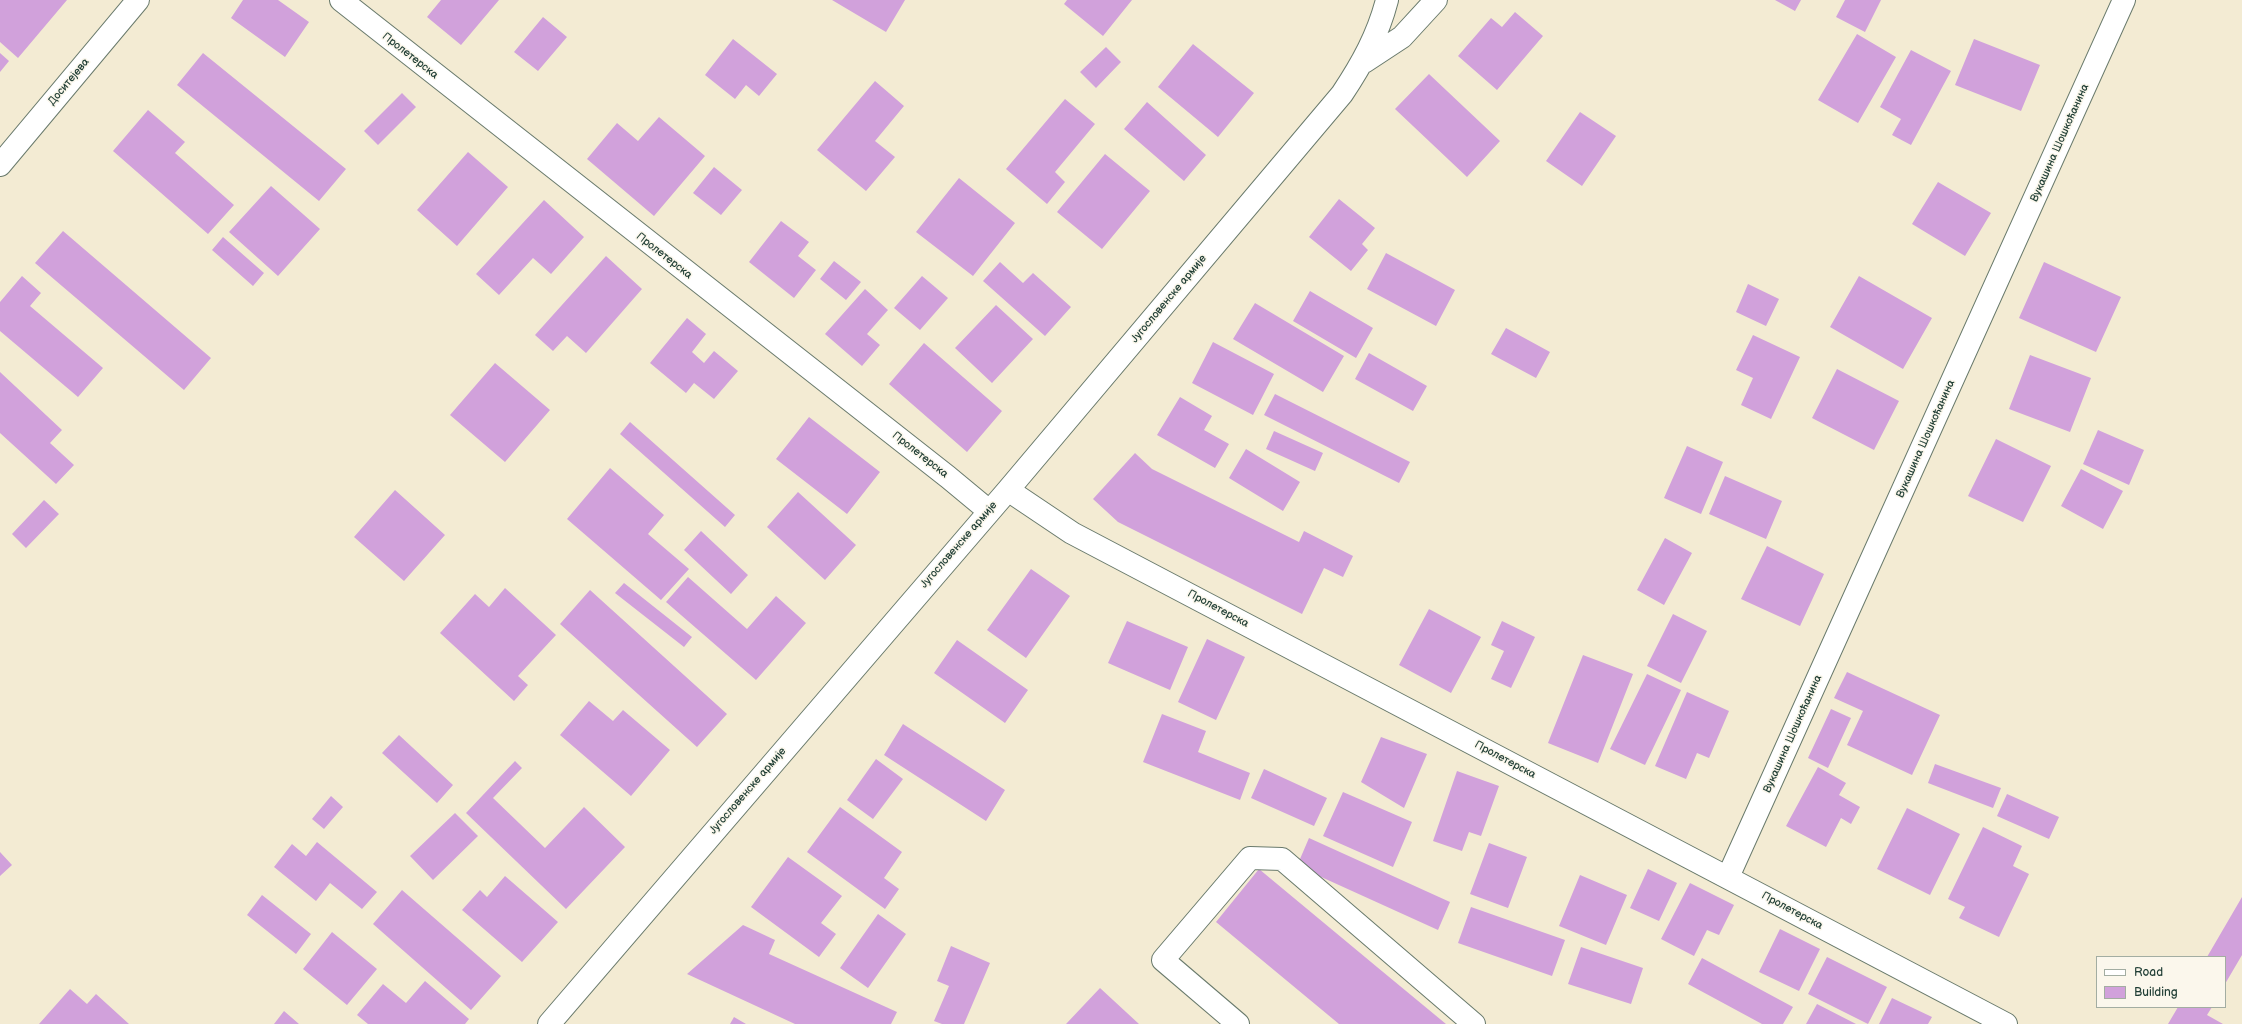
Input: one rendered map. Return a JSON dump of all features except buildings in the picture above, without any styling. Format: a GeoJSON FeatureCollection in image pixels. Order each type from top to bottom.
{"type":"FeatureCollection","features":[{"type":"Feature","properties":{"kind":"street","name":"Доситејева"},"geometry":{"type":"LineString","coordinates":[[0,165],[138,0]]}},
{"type":"Feature","properties":{"kind":"street","name":"Пролетерска"},"geometry":{"type":"LineString","coordinates":[[341,0],[948,477],[989,511]]}},
{"type":"Feature","properties":{"kind":"street","name":"Југословенске армије"},"geometry":{"type":"LineString","coordinates":[[549,1024],[1008,490],[1342,94],[1364,62],[1380,26],[1387,0]]}},
{"type":"Feature","properties":{"kind":"street","name":"Југословенске армије"},"geometry":{"type":"LineString","coordinates":[[1364,62],[1402,37],[1436,0]]}},
{"type":"Feature","properties":{"kind":"street","name":"Вукашина Шошкоћанина"},"geometry":{"type":"LineString","coordinates":[[1728,877],[2124,0]]}},
{"type":"Feature","properties":{"kind":"street","name":"Пролетерска"},"geometry":{"type":"LineString","coordinates":[[1008,490],[1072,533],[2006,1024]]}},
{"type":"Feature","properties":{"kind":"street"},"geometry":{"type":"LineString","coordinates":[[1238,1024],[1163,960],[1250,858],[1282,858],[1474,1024]]}}]}
